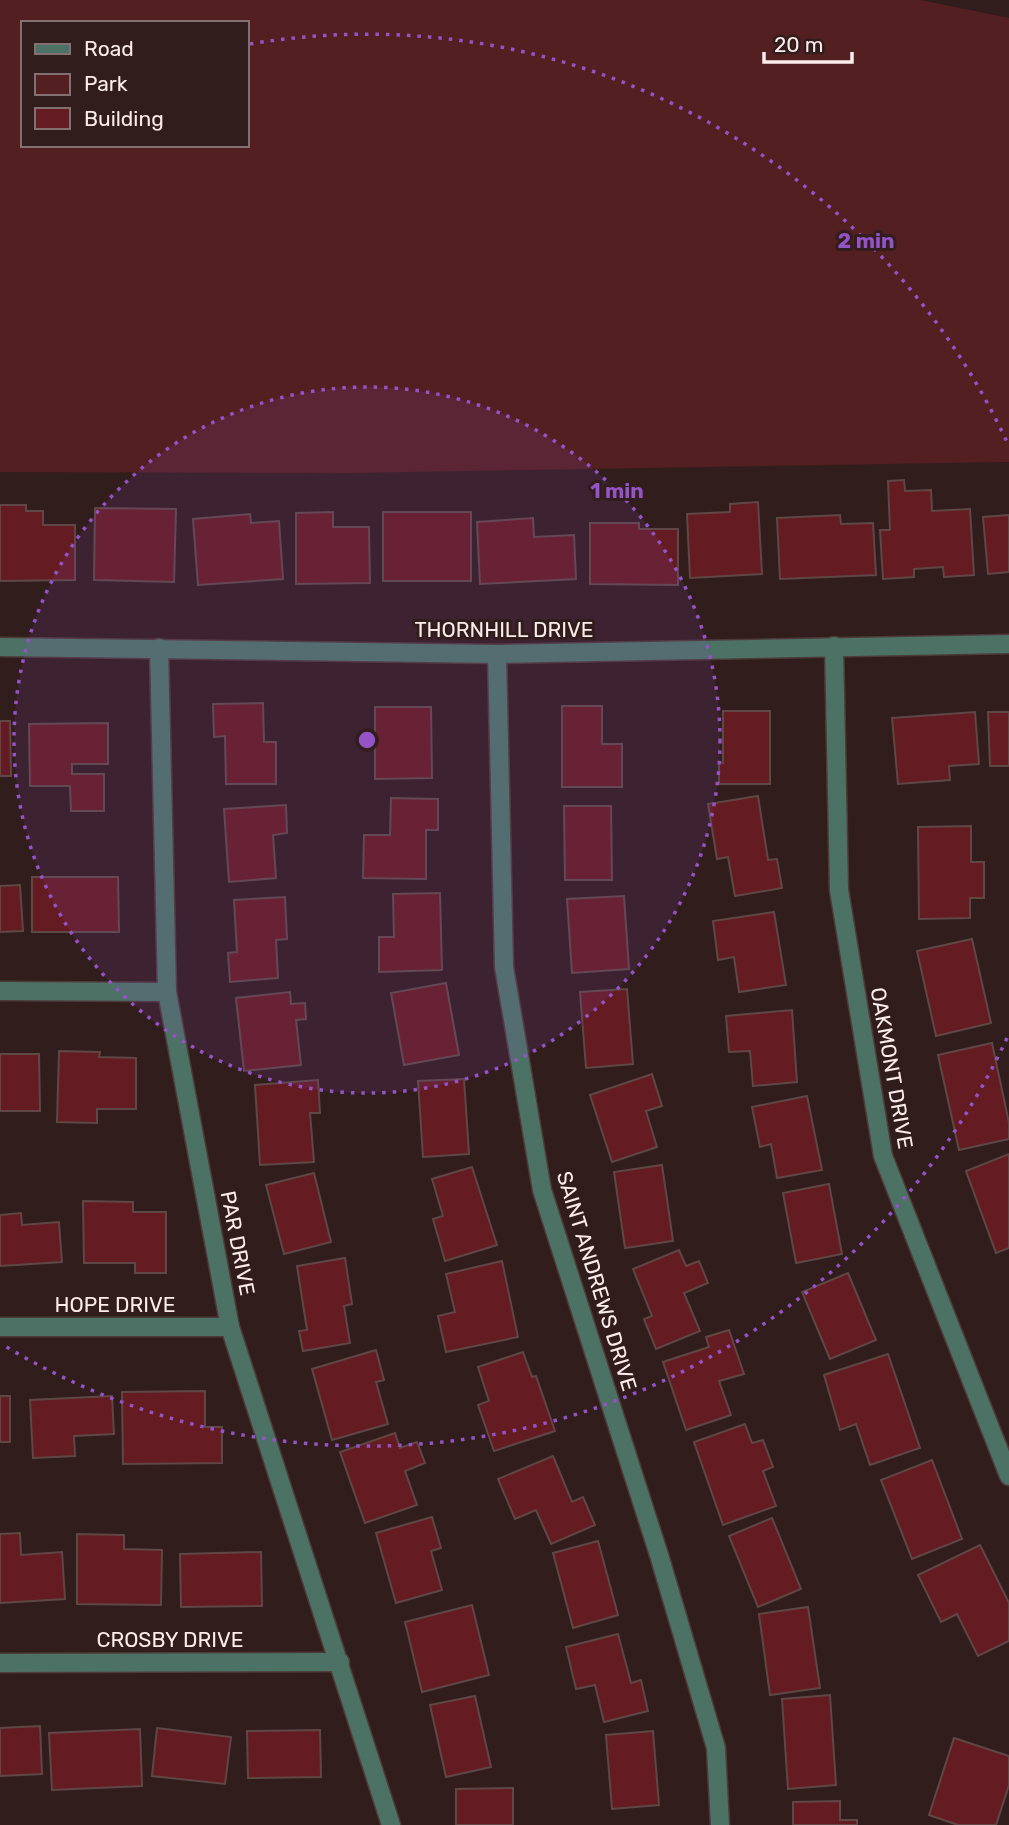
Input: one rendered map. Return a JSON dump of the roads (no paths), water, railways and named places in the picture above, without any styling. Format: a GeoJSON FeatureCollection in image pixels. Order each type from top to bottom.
{"type":"FeatureCollection","features":[{"type":"Feature","properties":{"kind":"street","name":"THORNHILL DRIVE"},"geometry":{"type":"LineString","coordinates":[[0,647],[497,654],[1009,644]]}},
{"type":"Feature","properties":{"kind":"street","name":"OAKMONT DRIVE"},"geometry":{"type":"LineString","coordinates":[[834,646],[839,890],[883,1156],[1009,1476]]}},
{"type":"Feature","properties":{"kind":"street","name":"PAR DRIVE"},"geometry":{"type":"LineString","coordinates":[[159,648],[167,992],[230,1327],[391,1825]]}},
{"type":"Feature","properties":{"kind":"street","name":"SAINT ANDREWS DRIVE"},"geometry":{"type":"LineString","coordinates":[[497,654],[504,967],[542,1190],[655,1542],[716,1748],[720,1825]]}},
{"type":"Feature","properties":{"kind":"street"},"geometry":{"type":"LineString","coordinates":[[0,991],[167,992]]}},
{"type":"Feature","properties":{"kind":"street","name":"HOPE DRIVE"},"geometry":{"type":"LineString","coordinates":[[0,1327],[230,1327]]}},
{"type":"Feature","properties":{"kind":"street","name":"CROSBY DRIVE"},"geometry":{"type":"LineString","coordinates":[[0,1662],[340,1662]]}}]}
